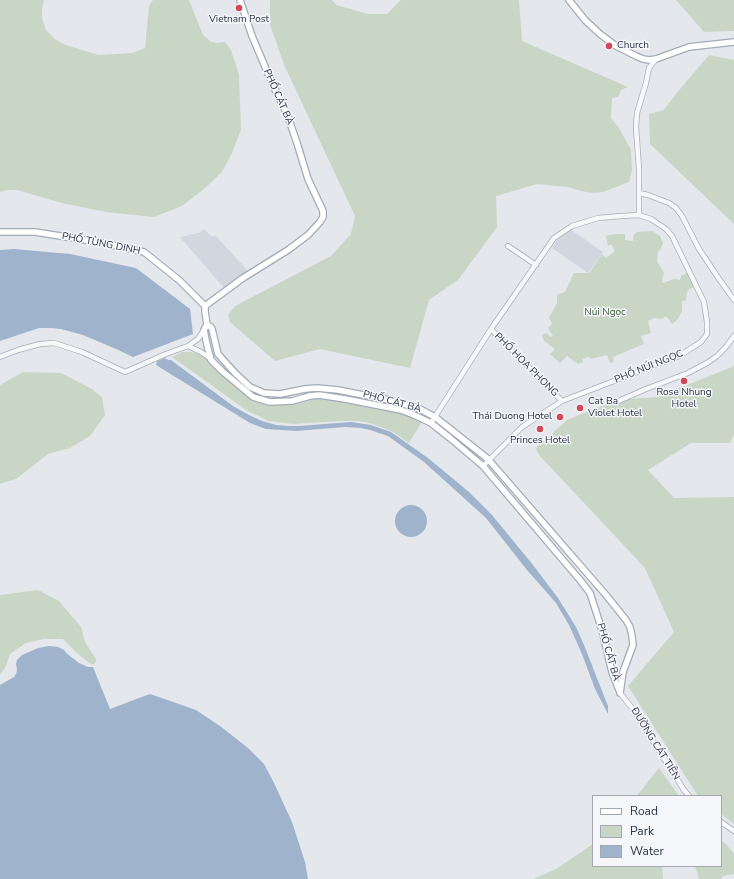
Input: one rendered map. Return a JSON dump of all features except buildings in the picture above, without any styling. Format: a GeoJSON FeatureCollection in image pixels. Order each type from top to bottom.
{"type":"FeatureCollection","features":[{"type":"Feature","properties":{"kind":"main road","name":"PHỐ CÁT BÀ"},"geometry":{"type":"LineString","coordinates":[[240,0],[252,36],[287,114],[308,179],[323,211],[323,217],[308,235],[298,243],[243,278],[205,306],[207,345],[211,360],[252,397],[270,402],[292,401],[319,395],[401,410],[431,423],[450,438],[483,466],[590,593],[602,630],[612,672],[620,693]]}},
{"type":"Feature","properties":{"kind":"main road"},"geometry":{"type":"LineString","coordinates":[[570,0],[585,20],[600,34],[616,46],[643,59],[649,60],[689,47],[734,42]]}},
{"type":"Feature","properties":{"kind":"main road","name":"PHỐ TÙNG DINH"},"geometry":{"type":"LineString","coordinates":[[0,232],[35,232],[98,242],[144,252],[179,280],[205,306]]}},
{"type":"Feature","properties":{"kind":"main road","name":"PHỐ CÁT BÀ"},"geometry":{"type":"LineString","coordinates":[[206,328],[211,327],[212,329],[218,354],[235,373],[250,386],[264,393],[280,394],[317,388],[347,391],[402,403],[426,411],[436,417],[488,460],[606,595],[630,627],[633,644],[623,672],[620,693]]}},
{"type":"Feature","properties":{"kind":"main road"},"geometry":{"type":"LineString","coordinates":[[211,360],[218,354]]}},
{"type":"Feature","properties":{"kind":"main road"},"geometry":{"type":"LineString","coordinates":[[345,399],[347,391]]}},
{"type":"Feature","properties":{"kind":"main road"},"geometry":{"type":"LineString","coordinates":[[262,400],[264,393]]}},
{"type":"Feature","properties":{"kind":"main road"},"geometry":{"type":"LineString","coordinates":[[543,537],[550,532]]}},
{"type":"Feature","properties":{"kind":"street"},"geometry":{"type":"LineString","coordinates":[[639,215],[639,169],[636,127],[637,113],[649,68],[656,58]]}},
{"type":"Feature","properties":{"kind":"street"},"geometry":{"type":"LineString","coordinates":[[643,59],[649,68]]}},
{"type":"Feature","properties":{"kind":"street"},"geometry":{"type":"LineString","coordinates":[[639,193],[669,203],[676,208],[703,254],[734,300]]}},
{"type":"Feature","properties":{"kind":"street","name":"PHỐ NÚI NGỌC"},"geometry":{"type":"LineString","coordinates":[[431,423],[491,329],[554,238],[572,226],[598,218],[639,215],[659,223],[672,236],[704,302],[707,334],[701,342],[683,354],[562,401],[522,427],[488,460]]}},
{"type":"Feature","properties":{"kind":"street"},"geometry":{"type":"LineString","coordinates":[[508,246],[536,265]]}},
{"type":"Feature","properties":{"kind":"street"},"geometry":{"type":"LineString","coordinates":[[0,357],[40,344],[54,343],[82,352],[125,372],[153,359],[188,346],[202,335],[206,328]]}},
{"type":"Feature","properties":{"kind":"street","name":"PHỐ HOA PHONG"},"geometry":{"type":"LineString","coordinates":[[491,329],[562,401]]}},
{"type":"Feature","properties":{"kind":"street"},"geometry":{"type":"LineString","coordinates":[[616,402],[688,373],[707,363],[717,356],[734,336]]}},
{"type":"Feature","properties":{"kind":"street"},"geometry":{"type":"LineString","coordinates":[[188,346],[201,352],[211,360]]}},
{"type":"Feature","properties":{"kind":"street"},"geometry":{"type":"LineString","coordinates":[[483,466],[488,460]]}},
{"type":"Feature","properties":{"kind":"street","name":"ĐƯỜNG CÁT TIÊN"},"geometry":{"type":"LineString","coordinates":[[620,693],[632,708],[688,795]]}},
{"type":"Feature","properties":{"kind":"street"},"geometry":{"type":"LineString","coordinates":[[722,823],[734,831]]}},
{"type":"Feature","properties":{"kind":"shaded area"},"geometry":{"type":"Polygon","coordinates":[[[204,229],[212,237],[215,235],[249,272],[225,289],[180,237],[199,233],[204,229]]]}},
{"type":"Feature","properties":{"kind":"shaded area"},"geometry":{"type":"Polygon","coordinates":[[[571,230],[603,252],[588,273],[552,248],[557,240],[571,230]]]}},
{"type":"Feature","properties":{"kind":"green space"},"geometry":{"type":"Polygon","coordinates":[[[0,0],[44,0],[42,18],[46,30],[55,39],[63,44],[98,55],[132,53],[145,48],[149,6],[153,0],[189,0],[203,35],[211,42],[225,42],[231,50],[239,75],[241,130],[232,153],[222,172],[182,206],[154,217],[106,212],[62,203],[17,190],[0,192],[0,0]]]}},
{"type":"Feature","properties":{"kind":"green space"},"geometry":{"type":"Polygon","coordinates":[[[270,0],[332,0],[336,5],[368,14],[387,14],[401,0],[519,0],[522,41],[628,87],[621,90],[618,97],[612,98],[611,118],[619,128],[631,150],[632,170],[629,182],[603,192],[593,193],[568,187],[537,184],[496,196],[497,227],[458,280],[429,300],[410,368],[320,349],[275,361],[230,322],[228,315],[235,306],[331,256],[351,234],[355,216],[285,67],[270,25],[270,0]]]}},
{"type":"Feature","properties":{"kind":"green space"},"geometry":{"type":"Polygon","coordinates":[[[676,0],[734,0],[734,31],[704,32],[676,0]]]}},
{"type":"Feature","properties":{"kind":"green space"},"geometry":{"type":"Polygon","coordinates":[[[709,55],[734,60],[734,224],[650,144],[649,114],[664,110],[709,55]]]}},
{"type":"Feature","properties":{"kind":"green space","name":"Núi Ngọc"},"geometry":{"type":"Polygon","coordinates":[[[653,231],[660,236],[663,243],[658,252],[657,261],[664,273],[662,282],[663,283],[674,279],[680,280],[681,276],[687,273],[695,287],[689,289],[686,300],[682,301],[682,311],[679,317],[672,324],[666,316],[662,319],[654,318],[648,321],[651,333],[641,336],[644,344],[613,357],[614,362],[610,363],[607,355],[591,359],[589,357],[582,359],[583,362],[578,364],[567,356],[560,363],[550,354],[555,349],[544,341],[542,336],[543,334],[547,333],[550,337],[553,336],[548,328],[552,324],[549,318],[557,303],[557,295],[565,292],[574,273],[589,273],[602,254],[606,258],[615,251],[611,244],[608,246],[606,236],[625,234],[625,240],[633,241],[634,234],[637,232],[653,231]]]}},
{"type":"Feature","properties":{"kind":"green space"},"geometry":{"type":"Polygon","coordinates":[[[205,351],[244,389],[251,393],[257,401],[269,398],[280,398],[321,392],[394,404],[408,408],[425,417],[409,443],[393,432],[370,423],[359,421],[293,424],[269,421],[246,410],[172,357],[182,352],[199,354],[205,351]]]}},
{"type":"Feature","properties":{"kind":"green space"},"geometry":{"type":"Polygon","coordinates":[[[734,365],[734,435],[730,443],[691,443],[648,470],[674,498],[734,497],[734,824],[722,815],[722,795],[697,795],[628,686],[674,632],[645,568],[539,455],[536,449],[567,420],[617,400],[657,397],[734,365]]]}},
{"type":"Feature","properties":{"kind":"green space"},"geometry":{"type":"Polygon","coordinates":[[[23,372],[61,373],[92,389],[102,397],[105,415],[90,436],[70,448],[48,454],[16,479],[0,484],[0,385],[23,372]]]}},
{"type":"Feature","properties":{"kind":"green space"},"geometry":{"type":"Polygon","coordinates":[[[38,590],[59,601],[81,627],[85,642],[96,659],[94,664],[88,662],[63,639],[43,639],[26,643],[10,654],[6,666],[0,674],[0,595],[38,590]]]}},
{"type":"Feature","properties":{"kind":"green space"},"geometry":{"type":"Polygon","coordinates":[[[659,768],[678,795],[637,795],[659,768]]]}},
{"type":"Feature","properties":{"kind":"green space"},"geometry":{"type":"Polygon","coordinates":[[[722,842],[724,842],[734,853],[734,874],[723,876],[722,879],[699,879],[695,867],[722,867],[722,842]]]}},
{"type":"Feature","properties":{"kind":"green space"},"geometry":{"type":"Polygon","coordinates":[[[592,845],[592,867],[662,867],[663,879],[533,879],[556,869],[592,845]]]}},
{"type":"Feature","properties":{"kind":"water"},"geometry":{"type":"Polygon","coordinates":[[[14,249],[70,254],[136,268],[190,309],[193,334],[133,357],[83,335],[61,329],[39,328],[0,341],[0,250],[14,249]]]}},
{"type":"Feature","properties":{"kind":"water"},"geometry":{"type":"Polygon","coordinates":[[[165,358],[171,360],[233,406],[262,421],[287,426],[351,422],[371,425],[391,432],[428,458],[469,492],[492,515],[558,598],[576,627],[584,645],[608,706],[608,714],[595,689],[569,625],[556,603],[527,570],[486,518],[424,462],[388,436],[370,430],[345,427],[296,431],[266,429],[250,423],[156,365],[157,361],[165,358]]]}},
{"type":"Feature","properties":{"kind":"water"},"geometry":{"type":"Polygon","coordinates":[[[408,505],[414,505],[423,509],[427,521],[423,533],[414,537],[408,537],[399,533],[395,524],[395,518],[399,509],[408,505]]]}},
{"type":"Feature","properties":{"kind":"water"},"geometry":{"type":"Polygon","coordinates":[[[49,646],[58,647],[64,650],[79,663],[88,667],[93,667],[110,709],[150,694],[196,710],[220,726],[248,748],[264,764],[292,822],[305,862],[308,879],[0,879],[0,685],[14,677],[17,670],[17,660],[22,655],[38,648],[49,646]]]}},
{"type":"Feature","properties":{"kind":"place","name":"Vietnam Post"},"geometry":{"type":"Point","coordinates":[239,8]}},
{"type":"Feature","properties":{"kind":"place","name":"Church"},"geometry":{"type":"Point","coordinates":[609,46]}},
{"type":"Feature","properties":{"kind":"place","name":"Rose Nhung Hotel"},"geometry":{"type":"Point","coordinates":[684,381]}},
{"type":"Feature","properties":{"kind":"place","name":"Cat Ba Violet Hotel"},"geometry":{"type":"Point","coordinates":[580,408]}},
{"type":"Feature","properties":{"kind":"place","name":"Thái Duong Hotel"},"geometry":{"type":"Point","coordinates":[560,417]}},
{"type":"Feature","properties":{"kind":"place","name":"Princes Hotel"},"geometry":{"type":"Point","coordinates":[540,429]}}]}
